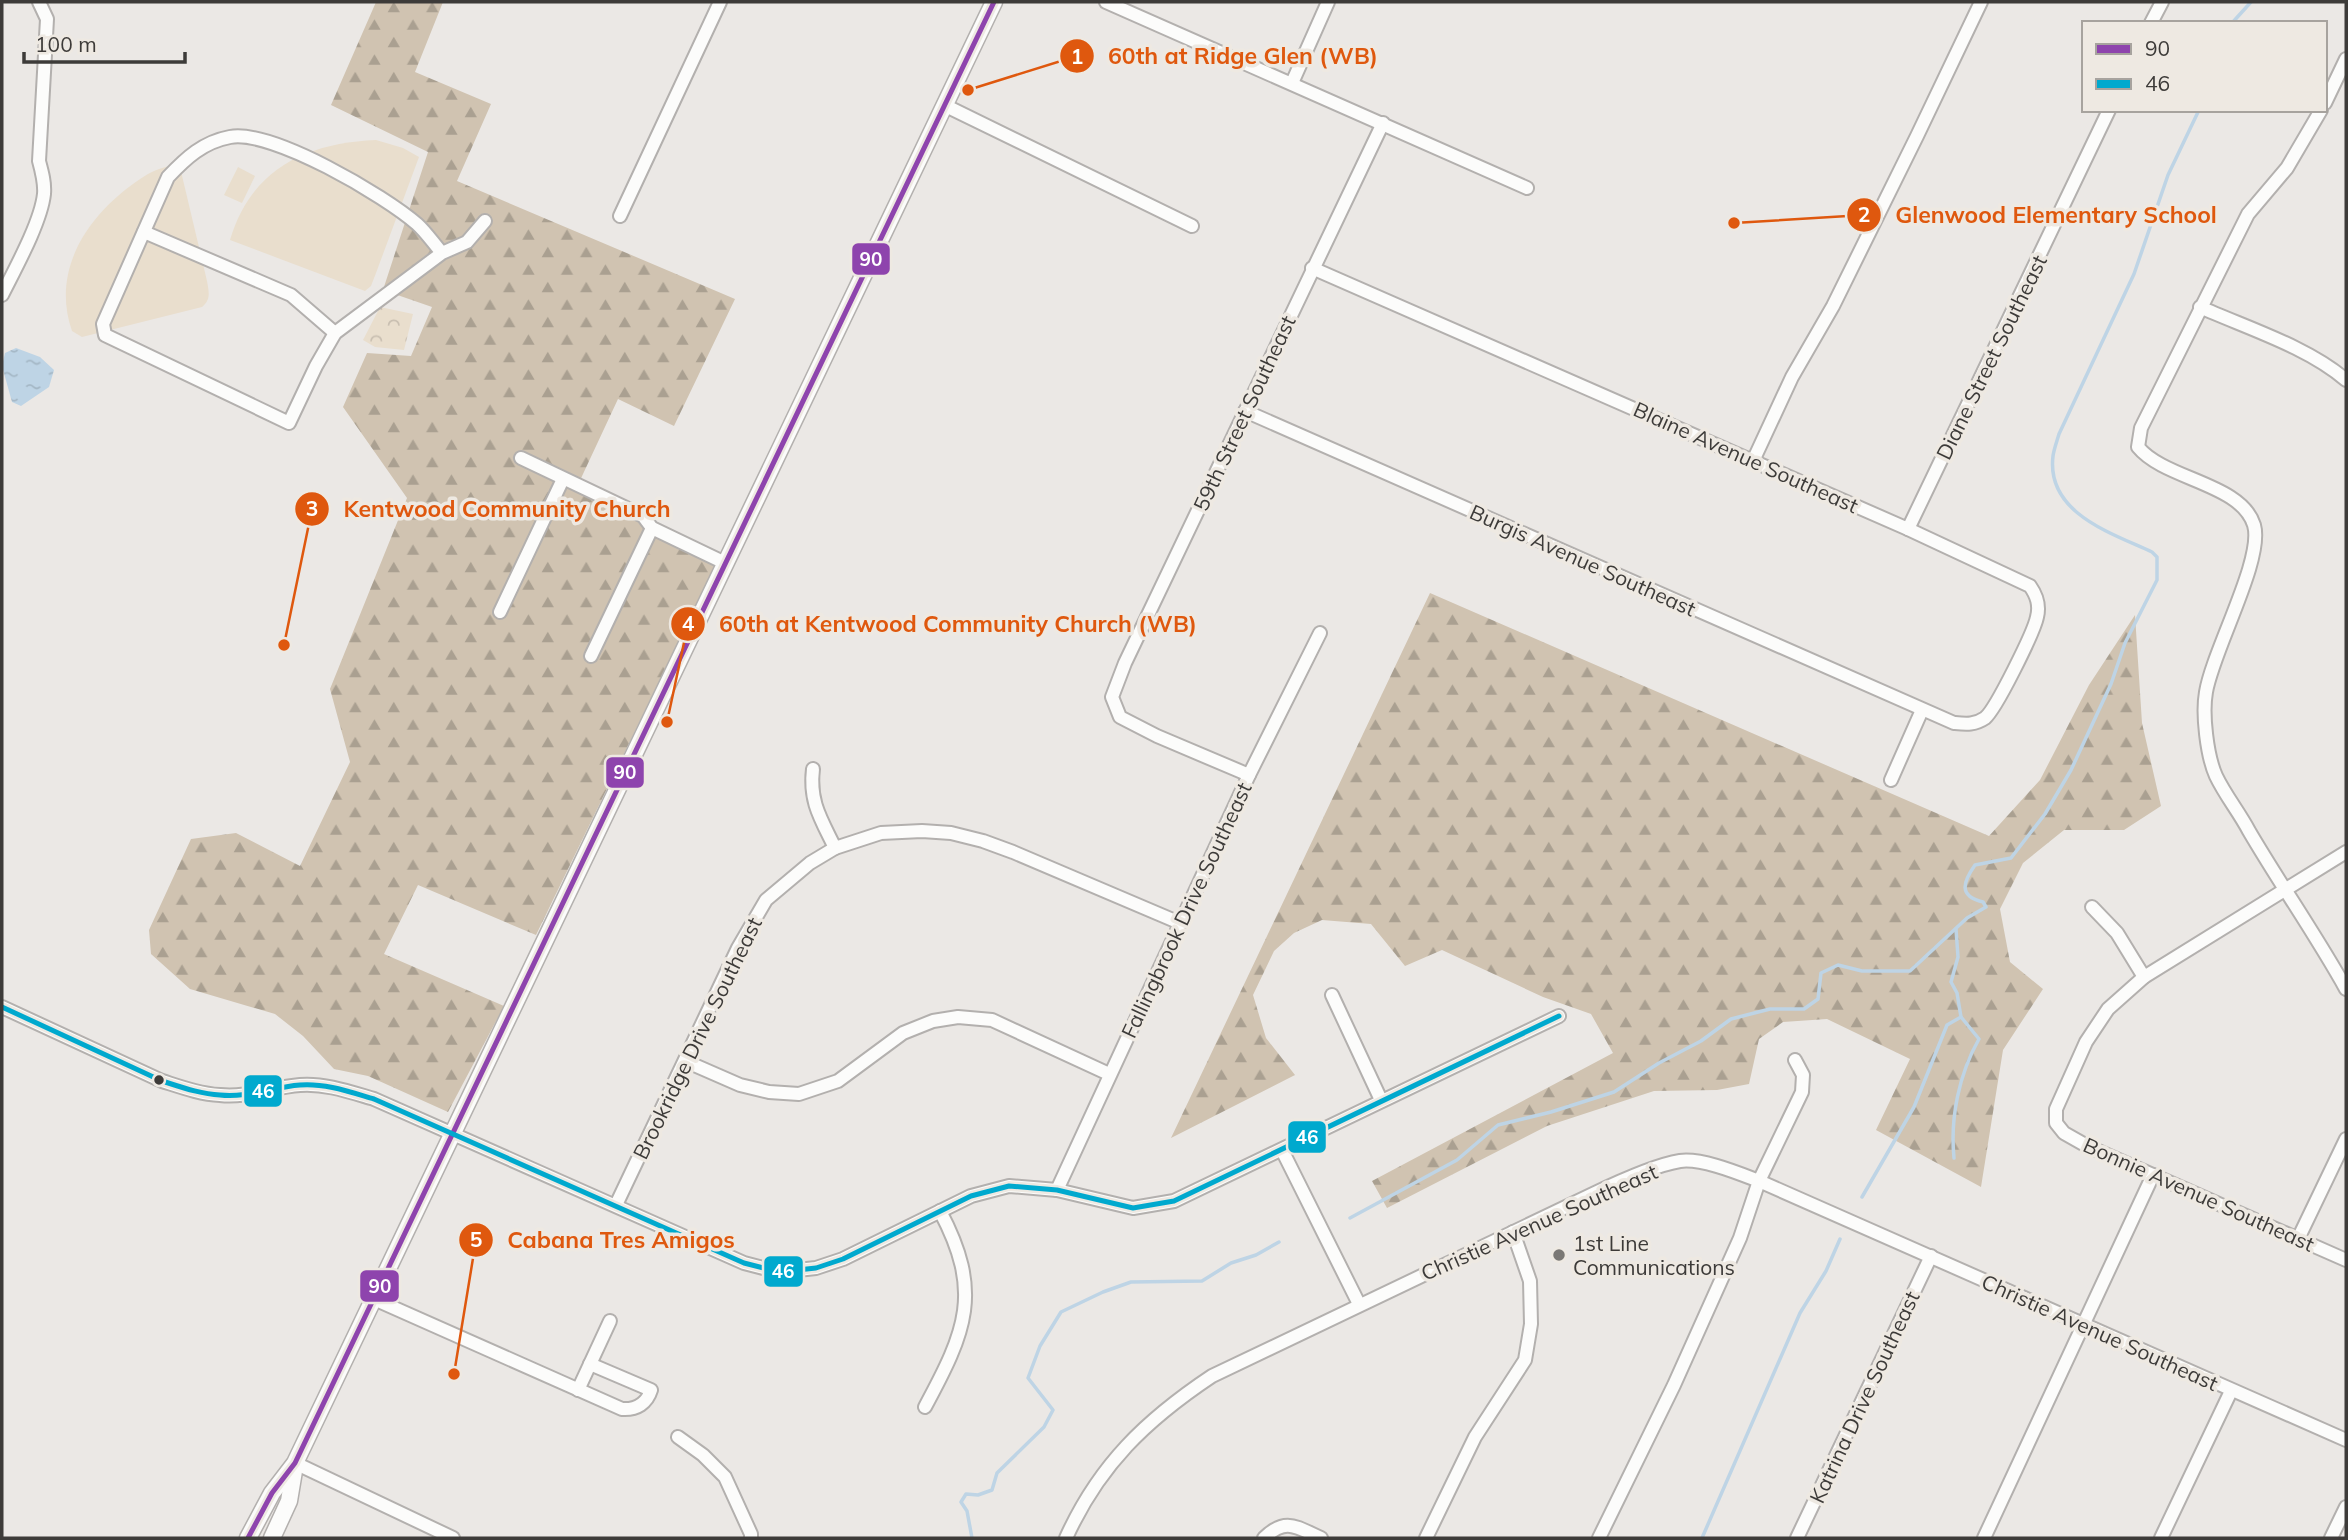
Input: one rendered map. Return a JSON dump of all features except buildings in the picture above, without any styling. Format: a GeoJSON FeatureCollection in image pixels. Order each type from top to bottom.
{"type":"FeatureCollection","features":[{"type":"Feature","properties":{"kind":"main road"},"geometry":{"type":"LineString","coordinates":[[248,1538],[272,1493],[295,1463],[994,2]]}},
{"type":"Feature","properties":{"kind":"main road"},"geometry":{"type":"LineString","coordinates":[[272,1538],[289,1501],[295,1463]]}},
{"type":"Feature","properties":{"kind":"street"},"geometry":{"type":"LineString","coordinates":[[2,295],[38,217],[44,194],[39,161],[47,19],[39,2]]}},
{"type":"Feature","properties":{"kind":"street"},"geometry":{"type":"LineString","coordinates":[[620,216],[720,2]]}},
{"type":"Feature","properties":{"kind":"street"},"geometry":{"type":"LineString","coordinates":[[1106,2],[1527,188]]}},
{"type":"Feature","properties":{"kind":"street"},"geometry":{"type":"LineString","coordinates":[[1292,83],[1328,2]]}},
{"type":"Feature","properties":{"kind":"street"},"geometry":{"type":"LineString","coordinates":[[1753,461],[1792,377],[1833,306],[1981,2]]}},
{"type":"Feature","properties":{"kind":"street"},"geometry":{"type":"LineString","coordinates":[[2152,21],[2161,2]]}},
{"type":"Feature","properties":{"kind":"street"},"geometry":{"type":"LineString","coordinates":[[2327,99],[2346,59]]}},
{"type":"Feature","properties":{"kind":"street"},"geometry":{"type":"LineString","coordinates":[[944,105],[1192,226]]}},
{"type":"Feature","properties":{"kind":"street","name":"Diane Street Southeast"},"geometry":{"type":"LineString","coordinates":[[1908,529],[2108,112]]}},
{"type":"Feature","properties":{"kind":"street"},"geometry":{"type":"LineString","coordinates":[[2321,112],[2287,168],[2248,214],[2141,428],[2138,447],[2147,458],[2225,495],[2242,506],[2253,524],[2256,541],[2250,563],[2210,673],[2205,695],[2207,738],[2216,775],[2346,989]]}},
{"type":"Feature","properties":{"kind":"street","name":"59th Street Southeast"},"geometry":{"type":"LineString","coordinates":[[1249,775],[1120,717],[1112,697],[1114,687],[1383,123]]}},
{"type":"Feature","properties":{"kind":"street"},"geometry":{"type":"LineString","coordinates":[[442,253],[418,225],[350,177],[264,140],[232,136],[205,145],[184,160],[168,177],[103,324],[105,335],[289,423],[335,333],[442,253],[467,242],[485,221]]}},
{"type":"Feature","properties":{"kind":"street"},"geometry":{"type":"LineString","coordinates":[[144,232],[291,295],[335,333]]}},
{"type":"Feature","properties":{"kind":"street","name":"Blaine Avenue Southeast"},"geometry":{"type":"LineString","coordinates":[[1312,268],[1908,529],[2030,586],[2038,597],[2037,617],[1998,700],[1987,716],[1973,724]]}},
{"type":"Feature","properties":{"kind":"street"},"geometry":{"type":"LineString","coordinates":[[2200,307],[2288,346],[2332,368],[2346,380]]}},
{"type":"Feature","properties":{"kind":"street","name":"Burgis Avenue Southeast"},"geometry":{"type":"LineString","coordinates":[[1245,411],[1922,710],[1954,723],[1973,724]]}},
{"type":"Feature","properties":{"kind":"street"},"geometry":{"type":"LineString","coordinates":[[521,458],[643,516],[652,527],[725,563]]}},
{"type":"Feature","properties":{"kind":"street"},"geometry":{"type":"LineString","coordinates":[[500,612],[563,478]]}},
{"type":"Feature","properties":{"kind":"street"},"geometry":{"type":"LineString","coordinates":[[591,656],[652,527]]}},
{"type":"Feature","properties":{"kind":"street","name":"Fallingbrook Drive Southeast"},"geometry":{"type":"LineString","coordinates":[[1057,1190],[1249,775],[1320,633]]}},
{"type":"Feature","properties":{"kind":"street"},"geometry":{"type":"LineString","coordinates":[[1891,780],[1922,710]]}},
{"type":"Feature","properties":{"kind":"street"},"geometry":{"type":"LineString","coordinates":[[813,769],[811,792],[815,808],[835,848]]}},
{"type":"Feature","properties":{"kind":"street","name":"Brookridge Drive Southeast"},"geometry":{"type":"LineString","coordinates":[[616,1205],[738,948],[766,900],[810,863],[835,848],[881,833],[951,832],[1013,852],[1180,923]]}},
{"type":"Feature","properties":{"kind":"street"},"geometry":{"type":"LineString","coordinates":[[2092,907],[2117,933],[2144,977],[2346,852]]}},
{"type":"Feature","properties":{"kind":"street","name":"Bonnie Avenue Southeast"},"geometry":{"type":"LineString","coordinates":[[2144,977],[2108,1009],[2087,1042],[2056,1109],[2056,1123],[2064,1133],[2076,1139],[2346,1260]]}},
{"type":"Feature","properties":{"kind":"street"},"geometry":{"type":"LineString","coordinates":[[1332,995],[1381,1100]]}},
{"type":"Feature","properties":{"kind":"street"},"geometry":{"type":"LineString","coordinates":[[2,1007],[150,1076],[190,1090],[220,1096],[301,1085],[323,1086],[374,1099],[744,1263],[779,1272],[816,1268],[843,1259],[971,1196],[1009,1186],[1057,1190],[1133,1208],[1174,1201],[1559,1016]]}},
{"type":"Feature","properties":{"kind":"street"},"geometry":{"type":"LineString","coordinates":[[685,1061],[740,1084],[768,1092],[799,1094],[838,1081],[903,1033],[933,1021],[958,1017],[992,1020],[1109,1074]]}},
{"type":"Feature","properties":{"kind":"street"},"geometry":{"type":"LineString","coordinates":[[1599,1538],[1679,1373],[1740,1238],[1759,1181],[1802,1092],[1803,1075],[1795,1060]]}},
{"type":"Feature","properties":{"kind":"street"},"geometry":{"type":"LineString","coordinates":[[2298,1238],[2346,1139]]}},
{"type":"Feature","properties":{"kind":"street"},"geometry":{"type":"LineString","coordinates":[[1282,1150],[1359,1304]]}},
{"type":"Feature","properties":{"kind":"street","name":"Christie Avenue Southeast"},"geometry":{"type":"LineString","coordinates":[[1066,1538],[1086,1498],[1107,1468],[1138,1433],[1212,1376],[1630,1177],[1681,1161],[1722,1167],[1759,1181],[2346,1440]]}},
{"type":"Feature","properties":{"kind":"street"},"geometry":{"type":"LineString","coordinates":[[1984,1538],[2153,1175]]}},
{"type":"Feature","properties":{"kind":"street"},"geometry":{"type":"LineString","coordinates":[[925,1407],[950,1361],[965,1312],[965,1272],[954,1237],[940,1211]]}},
{"type":"Feature","properties":{"kind":"street"},"geometry":{"type":"LineString","coordinates":[[1426,1538],[1475,1437],[1525,1360],[1531,1324],[1530,1281],[1513,1233]]}},
{"type":"Feature","properties":{"kind":"street","name":"Katrina Drive Southeast"},"geometry":{"type":"LineString","coordinates":[[1797,1538],[1931,1256]]}},
{"type":"Feature","properties":{"kind":"street"},"geometry":{"type":"LineString","coordinates":[[374,1299],[622,1409],[632,1410],[649,1396],[651,1390],[590,1364]]}},
{"type":"Feature","properties":{"kind":"street"},"geometry":{"type":"LineString","coordinates":[[578,1390],[610,1321]]}},
{"type":"Feature","properties":{"kind":"street"},"geometry":{"type":"LineString","coordinates":[[2161,1538],[2231,1391]]}},
{"type":"Feature","properties":{"kind":"street"},"geometry":{"type":"LineString","coordinates":[[678,1437],[704,1455],[725,1477],[751,1538]]}},
{"type":"Feature","properties":{"kind":"street"},"geometry":{"type":"LineString","coordinates":[[295,1463],[453,1538]]}},
{"type":"Feature","properties":{"kind":"street"},"geometry":{"type":"LineString","coordinates":[[2331,1538],[2346,1507]]}},
{"type":"Feature","properties":{"kind":"street"},"geometry":{"type":"LineString","coordinates":[[1264,1538],[1275,1527],[1293,1524],[1321,1538]]}},
{"type":"Feature","properties":{"kind":"green space"},"geometry":{"type":"Polygon","coordinates":[[[376,2],[443,2],[415,72],[491,104],[457,181],[735,299],[674,426],[618,399],[576,489],[720,556],[536,935],[418,885],[384,954],[504,1006],[448,1112],[368,1076],[334,1069],[303,1036],[275,1014],[190,989],[151,954],[149,930],[191,839],[236,833],[300,866],[350,762],[330,689],[407,498],[343,407],[367,353],[411,356],[432,307],[383,290],[428,152],[331,105],[376,2]]]}},
{"type":"Feature","properties":{"kind":"green space"},"geometry":{"type":"Polygon","coordinates":[[[376,140],[403,148],[419,157],[371,286],[365,291],[230,240],[239,215],[252,195],[267,178],[285,164],[327,147],[376,140]]]}},
{"type":"Feature","properties":{"kind":"green space"},"geometry":{"type":"Polygon","coordinates":[[[179,163],[207,281],[207,302],[202,307],[82,337],[72,331],[66,307],[67,283],[81,240],[110,203],[128,188],[152,172],[179,163]]]}},
{"type":"Feature","properties":{"kind":"green space"},"geometry":{"type":"Polygon","coordinates":[[[238,167],[255,176],[242,203],[224,195],[238,167]]]}},
{"type":"Feature","properties":{"kind":"green space"},"geometry":{"type":"Polygon","coordinates":[[[380,307],[413,314],[404,350],[375,347],[363,340],[380,307]]]}},
{"type":"Feature","properties":{"kind":"green space"},"geometry":{"type":"Polygon","coordinates":[[[1430,593],[1989,836],[2040,780],[2089,685],[2135,615],[2142,723],[2161,806],[2124,830],[2064,830],[2023,863],[2000,909],[2010,962],[2043,989],[2003,1050],[1981,1187],[1876,1130],[1910,1059],[1827,1019],[1783,1022],[1759,1039],[1749,1084],[1717,1090],[1654,1091],[1547,1126],[1387,1208],[1372,1181],[1613,1053],[1591,1014],[1543,997],[1442,950],[1405,966],[1371,924],[1322,920],[1294,933],[1274,951],[1253,995],[1266,1038],[1295,1075],[1171,1138],[1430,593]]]}},
{"type":"Feature","properties":{"kind":"water"},"geometry":{"type":"Polygon","coordinates":[[[16,348],[40,357],[54,370],[49,387],[21,406],[12,402],[2,366],[5,353],[16,348]]]}},
{"type":"Feature","properties":{"kind":"waterway"},"geometry":{"type":"LineString","coordinates":[[2234,21],[2251,2]]}},
{"type":"Feature","properties":{"kind":"waterway"},"geometry":{"type":"LineString","coordinates":[[1350,1218],[1457,1160],[1498,1125],[1614,1092],[1659,1063],[1701,1041],[1731,1019],[1770,1009],[1804,1009],[1818,999],[1821,973],[1838,965],[1862,971],[1910,971],[1967,918],[1986,907],[1983,902],[1966,892],[1968,877],[1975,865],[2011,858],[2045,814],[2071,770],[2111,684],[2125,643],[2157,580],[2157,557],[2152,552],[2101,528],[2070,506],[2060,492],[2054,476],[2053,456],[2059,434],[2134,274],[2168,175],[2198,112]]}},
{"type":"Feature","properties":{"kind":"waterway"},"geometry":{"type":"LineString","coordinates":[[1954,1158],[1953,1127],[1957,1097],[1966,1067],[1979,1039],[1961,1017],[1957,993],[1951,982],[1958,957],[1956,929]]}},
{"type":"Feature","properties":{"kind":"waterway"},"geometry":{"type":"LineString","coordinates":[[1862,1197],[1914,1107],[1947,1025],[1961,1017]]}},
{"type":"Feature","properties":{"kind":"waterway"},"geometry":{"type":"LineString","coordinates":[[1702,1538],[1800,1313],[1826,1271],[1840,1239]]}},
{"type":"Feature","properties":{"kind":"waterway"},"geometry":{"type":"LineString","coordinates":[[972,1538],[967,1511],[961,1502],[966,1494],[978,1495],[992,1490],[997,1473],[1044,1427],[1053,1410],[1028,1378],[1040,1346],[1061,1312],[1131,1282],[1202,1281],[1231,1263],[1256,1255],[1279,1242]]}},
{"type":"Feature","properties":{"kind":"transit line","name":"90"},"geometry":{"type":"LineString","coordinates":[[248,1538],[272,1493],[295,1463],[994,2]]}},
{"type":"Feature","properties":{"kind":"transit line","name":"46"},"geometry":{"type":"LineString","coordinates":[[2,1007],[162,1081],[198,1092],[240,1095],[290,1086],[319,1085],[374,1099],[744,1263],[779,1272],[816,1268],[843,1259],[971,1196],[1009,1186],[1057,1190],[1133,1208],[1174,1201],[1559,1016]]}},
{"type":"Feature","properties":{"kind":"place","name":"60th at Ridge Glen (WB)"},"geometry":{"type":"Point","coordinates":[968,90]}},
{"type":"Feature","properties":{"kind":"place","name":"Glenwood Elementary School"},"geometry":{"type":"Point","coordinates":[1734,223]}},
{"type":"Feature","properties":{"kind":"place","name":"Kentwood Community Church"},"geometry":{"type":"Point","coordinates":[284,645]}},
{"type":"Feature","properties":{"kind":"place","name":"60th at Kentwood Community Church (WB)"},"geometry":{"type":"Point","coordinates":[667,722]}},
{"type":"Feature","properties":{"kind":"place","name":"1st Line Communications"},"geometry":{"type":"Point","coordinates":[1559,1255]}},
{"type":"Feature","properties":{"kind":"place","name":"Cabana Tres Amigos"},"geometry":{"type":"Point","coordinates":[454,1374]}}]}
